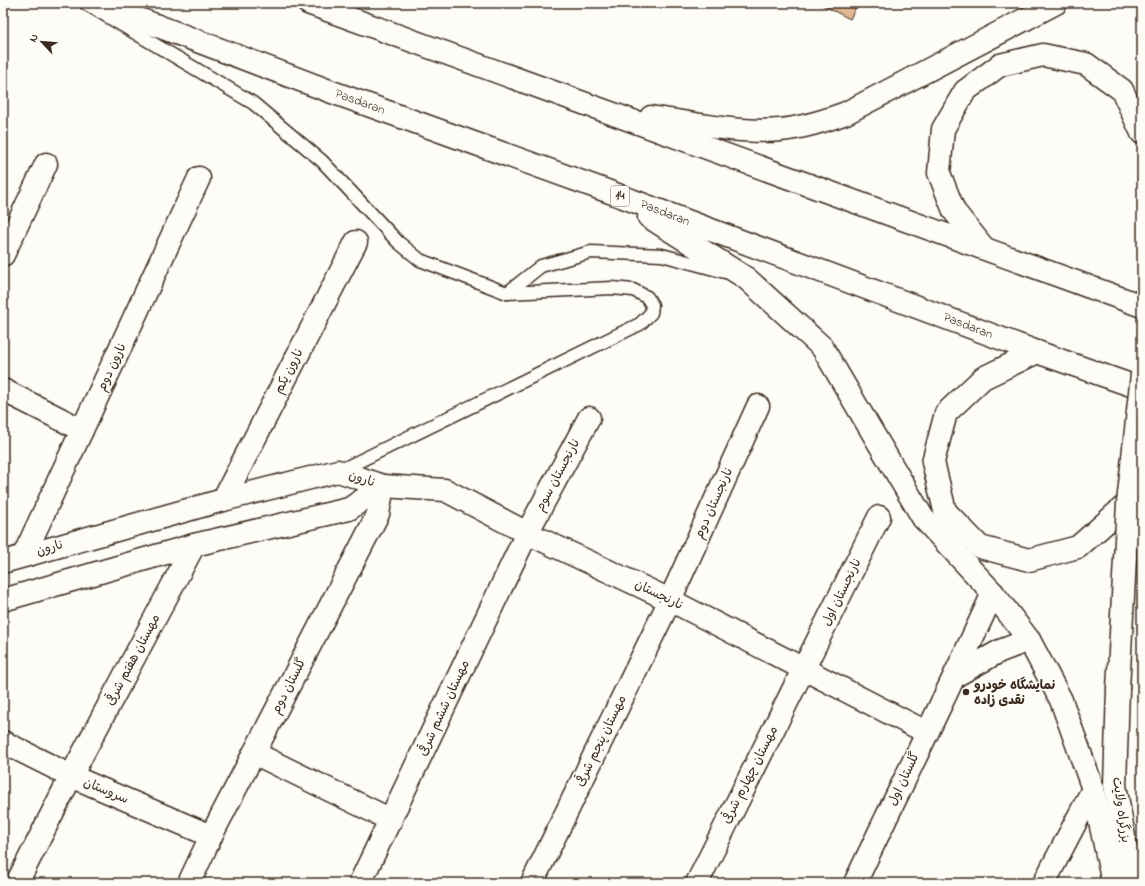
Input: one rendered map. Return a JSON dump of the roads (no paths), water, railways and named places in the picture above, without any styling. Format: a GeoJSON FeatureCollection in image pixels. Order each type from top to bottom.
{"type":"FeatureCollection","features":[{"type":"Feature","properties":{"kind":"main road","name":"Pasdaran"},"geometry":{"type":"LineString","coordinates":[[97,3],[332,92],[607,191],[1037,352],[1142,389]]}},
{"type":"Feature","properties":{"kind":"main road"},"geometry":{"type":"LineString","coordinates":[[308,3],[1142,306]]}},
{"type":"Feature","properties":{"kind":"main road"},"geometry":{"type":"LineString","coordinates":[[611,112],[736,129],[779,130],[811,125],[846,113],[1056,3]]}},
{"type":"Feature","properties":{"kind":"main road"},"geometry":{"type":"LineString","coordinates":[[983,247],[954,211],[939,173],[943,129],[965,91],[1000,65],[1043,55],[1086,64],[1122,90],[1142,133]]}},
{"type":"Feature","properties":{"kind":"main road"},"geometry":{"type":"LineString","coordinates":[[3,255],[46,164]]}},
{"type":"Feature","properties":{"kind":"main road","name":"نارون دوم"},"geometry":{"type":"LineString","coordinates":[[24,555],[199,178]]}},
{"type":"Feature","properties":{"kind":"main road"},"geometry":{"type":"LineString","coordinates":[[607,191],[746,278],[822,347],[923,518],[993,593],[1029,640],[1061,700],[1093,789],[1113,883]]}},
{"type":"Feature","properties":{"kind":"main road","name":"نارون یکم"},"geometry":{"type":"LineString","coordinates":[[222,500],[356,242]]}},
{"type":"Feature","properties":{"kind":"main road"},"geometry":{"type":"LineString","coordinates":[[1037,352],[983,378],[946,413],[933,462],[945,511],[980,547],[1029,560],[1078,547],[1128,503]]}},
{"type":"Feature","properties":{"kind":"main road","name":"بزرگراه ولایت"},"geometry":{"type":"LineString","coordinates":[[1132,883],[1115,785],[1118,689],[1128,503],[1142,374]]}},
{"type":"Feature","properties":{"kind":"main road"},"geometry":{"type":"LineString","coordinates":[[3,390],[82,430]]}},
{"type":"Feature","properties":{"kind":"main road","name":"نارنجستان دوم"},"geometry":{"type":"LineString","coordinates":[[670,600],[758,406]]}},
{"type":"Feature","properties":{"kind":"main road","name":"نارنجستان سوم"},"geometry":{"type":"LineString","coordinates":[[527,532],[589,418]]}},
{"type":"Feature","properties":{"kind":"main road","name":"نارون"},"geometry":{"type":"LineString","coordinates":[[3,562],[222,500],[338,471],[383,486]]}},
{"type":"Feature","properties":{"kind":"main road","name":"نارون"},"geometry":{"type":"LineString","coordinates":[[3,600],[194,545],[349,509],[383,486]]}},
{"type":"Feature","properties":{"kind":"main road","name":"نارنجستان"},"geometry":{"type":"LineString","coordinates":[[383,486],[445,490],[527,532],[670,600],[926,732]]}},
{"type":"Feature","properties":{"kind":"main road","name":"گلستان دوم"},"geometry":{"type":"LineString","coordinates":[[189,883],[211,836],[378,514],[383,486]]}},
{"type":"Feature","properties":{"kind":"main road","name":"نارنجستان اول"},"geometry":{"type":"LineString","coordinates":[[804,668],[879,517]]}},
{"type":"Feature","properties":{"kind":"main road","name":"مهستان ششم شرقی"},"geometry":{"type":"LineString","coordinates":[[360,883],[527,532]]}},
{"type":"Feature","properties":{"kind":"main road","name":"مهستان هفتم شرقی"},"geometry":{"type":"LineString","coordinates":[[17,883],[194,545]]}},
{"type":"Feature","properties":{"kind":"main road","name":"گلستان اول"},"geometry":{"type":"LineString","coordinates":[[855,883],[926,732],[955,676],[993,593]]}},
{"type":"Feature","properties":{"kind":"main road","name":"مهستان پنجم شرقی"},"geometry":{"type":"LineString","coordinates":[[532,883],[670,600]]}},
{"type":"Feature","properties":{"kind":"main road"},"geometry":{"type":"LineString","coordinates":[[955,676],[1000,651],[1029,640]]}},
{"type":"Feature","properties":{"kind":"main road","name":"مهستان چهارم شرقی"},"geometry":{"type":"LineString","coordinates":[[697,883],[804,668]]}},
{"type":"Feature","properties":{"kind":"main road","name":"سروستان"},"geometry":{"type":"LineString","coordinates":[[3,742],[72,776],[211,836]]}},
{"type":"Feature","properties":{"kind":"main road"},"geometry":{"type":"LineString","coordinates":[[254,753],[391,820]]}},
{"type":"Feature","properties":{"kind":"main road"},"geometry":{"type":"LineString","coordinates":[[1044,883],[1093,789]]}},
{"type":"Feature","properties":{"kind":"lane"},"geometry":{"type":"LineString","coordinates":[[85,3],[253,103],[322,161],[398,242],[420,260],[507,292],[612,288],[633,290],[647,297],[652,305],[651,313],[640,324],[338,471]]}},
{"type":"Feature","properties":{"kind":"lane"},"geometry":{"type":"LineString","coordinates":[[507,292],[541,266],[590,252],[662,255],[746,278]]}},
{"type":"Feature","properties":{"kind":"place","name":"نمایشگاه خودرو نقدی زاده"},"geometry":{"type":"Point","coordinates":[966,692]}}]}
